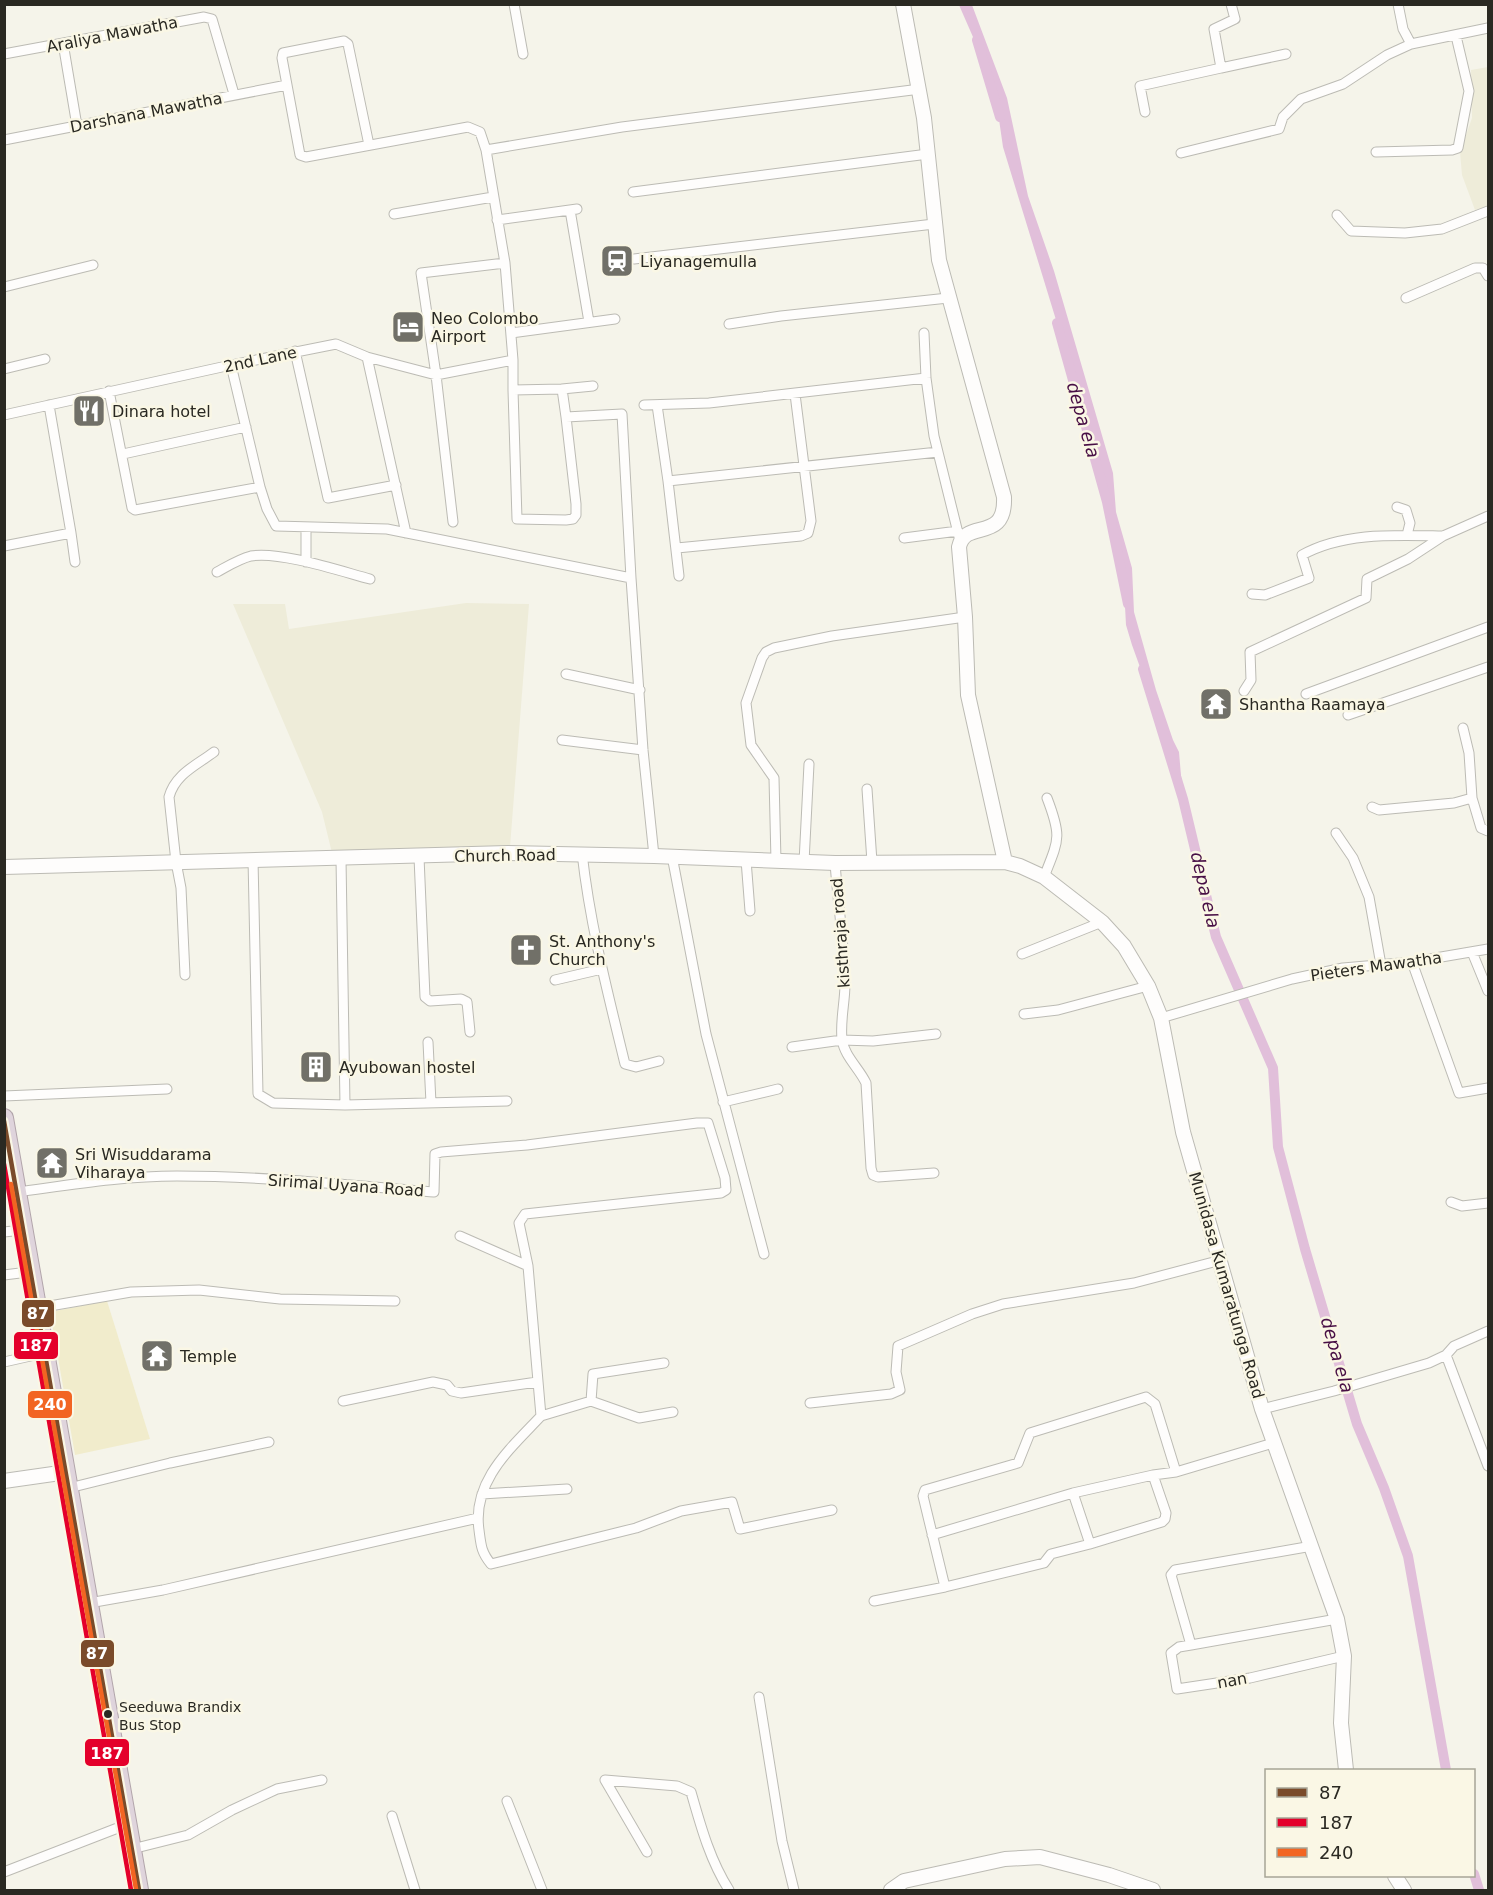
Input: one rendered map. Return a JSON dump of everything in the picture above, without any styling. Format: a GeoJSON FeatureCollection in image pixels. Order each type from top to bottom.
{"type":"FeatureCollection","features":[{"type":"Feature","properties":{"kind":"highway"},"geometry":{"type":"LineString","coordinates":[[4,1118],[11,1189],[38,1308],[64,1478],[123,1826],[132,1850],[139,1890]]}},
{"type":"Feature","properties":{"kind":"highway"},"geometry":{"type":"LineString","coordinates":[[11,1189],[9,1232],[12,1274],[35,1355],[64,1478],[89,1603],[123,1826],[129,1890]]}},
{"type":"Feature","properties":{"kind":"street"},"geometry":{"type":"LineString","coordinates":[[514,4],[522,54]]}},
{"type":"Feature","properties":{"kind":"street"},"geometry":{"type":"LineString","coordinates":[[903,4],[920,89],[939,260],[1004,497],[1004,508],[1000,521],[994,525],[959,536],[904,538]]}},
{"type":"Feature","properties":{"kind":"street"},"geometry":{"type":"LineString","coordinates":[[1221,68],[1214,28],[1235,19],[1231,4]]}},
{"type":"Feature","properties":{"kind":"street"},"geometry":{"type":"LineString","coordinates":[[1398,4],[1403,29],[1411,45]]}},
{"type":"Feature","properties":{"kind":"street","name":"Araliya Mawatha"},"geometry":{"type":"LineString","coordinates":[[4,54],[204,17],[212,19],[234,94]]}},
{"type":"Feature","properties":{"kind":"street"},"geometry":{"type":"LineString","coordinates":[[1181,153],[1279,129],[1282,117],[1301,99],[1343,84],[1387,55],[1411,45],[1488,28]]}},
{"type":"Feature","properties":{"kind":"street"},"geometry":{"type":"LineString","coordinates":[[1376,152],[1458,148],[1469,91],[1456,36]]}},
{"type":"Feature","properties":{"kind":"street"},"geometry":{"type":"LineString","coordinates":[[369,145],[348,44],[344,41],[283,52],[282,57],[300,155],[306,158],[468,127],[480,132],[486,150],[505,263],[513,360],[517,519],[566,520],[573,519],[576,515],[562,389]]}},
{"type":"Feature","properties":{"kind":"street"},"geometry":{"type":"LineString","coordinates":[[63,43],[77,126]]}},
{"type":"Feature","properties":{"kind":"street"},"geometry":{"type":"LineString","coordinates":[[1145,112],[1140,86],[1286,54]]}},
{"type":"Feature","properties":{"kind":"street","name":"Darshana Mawatha"},"geometry":{"type":"LineString","coordinates":[[4,140],[287,85]]}},
{"type":"Feature","properties":{"kind":"street"},"geometry":{"type":"LineString","coordinates":[[486,150],[622,127],[920,89]]}},
{"type":"Feature","properties":{"kind":"street"},"geometry":{"type":"LineString","coordinates":[[633,192],[928,154]]}},
{"type":"Feature","properties":{"kind":"street"},"geometry":{"type":"LineString","coordinates":[[394,214],[493,197]]}},
{"type":"Feature","properties":{"kind":"street"},"geometry":{"type":"LineString","coordinates":[[497,220],[573,210],[589,322]]}},
{"type":"Feature","properties":{"kind":"street"},"geometry":{"type":"LineString","coordinates":[[1337,215],[1351,231],[1405,233],[1442,229],[1488,211]]}},
{"type":"Feature","properties":{"kind":"street"},"geometry":{"type":"LineString","coordinates":[[634,258],[934,224]]}},
{"type":"Feature","properties":{"kind":"street"},"geometry":{"type":"LineString","coordinates":[[453,522],[436,375],[421,273],[505,263]]}},
{"type":"Feature","properties":{"kind":"street"},"geometry":{"type":"LineString","coordinates":[[4,286],[93,266]]}},
{"type":"Feature","properties":{"kind":"street"},"geometry":{"type":"LineString","coordinates":[[1406,298],[1475,268],[1483,268],[1488,276]]}},
{"type":"Feature","properties":{"kind":"street"},"geometry":{"type":"LineString","coordinates":[[729,324],[780,316],[948,298]]}},
{"type":"Feature","properties":{"kind":"street"},"geometry":{"type":"LineString","coordinates":[[511,333],[615,319]]}},
{"type":"Feature","properties":{"kind":"street"},"geometry":{"type":"LineString","coordinates":[[924,333],[926,378],[938,452],[959,536],[968,695],[1005,862]]}},
{"type":"Feature","properties":{"kind":"street","name":"2nd Lane"},"geometry":{"type":"LineString","coordinates":[[4,415],[336,344],[367,357],[436,375],[513,360]]}},
{"type":"Feature","properties":{"kind":"street"},"geometry":{"type":"LineString","coordinates":[[295,351],[328,498],[396,485]]}},
{"type":"Feature","properties":{"kind":"street"},"geometry":{"type":"LineString","coordinates":[[367,357],[406,533]]}},
{"type":"Feature","properties":{"kind":"street"},"geometry":{"type":"LineString","coordinates":[[4,369],[45,359]]}},
{"type":"Feature","properties":{"kind":"street"},"geometry":{"type":"LineString","coordinates":[[231,365],[260,487],[267,509],[276,526],[387,529],[631,578]]}},
{"type":"Feature","properties":{"kind":"street"},"geometry":{"type":"LineString","coordinates":[[644,405],[709,403],[926,378]]}},
{"type":"Feature","properties":{"kind":"street"},"geometry":{"type":"LineString","coordinates":[[513,390],[593,386]]}},
{"type":"Feature","properties":{"kind":"street"},"geometry":{"type":"LineString","coordinates":[[109,391],[132,508],[135,510],[260,487]]}},
{"type":"Feature","properties":{"kind":"street"},"geometry":{"type":"LineString","coordinates":[[677,548],[801,536],[807,533],[811,521],[795,394]]}},
{"type":"Feature","properties":{"kind":"street"},"geometry":{"type":"LineString","coordinates":[[49,405],[75,562]]}},
{"type":"Feature","properties":{"kind":"street"},"geometry":{"type":"LineString","coordinates":[[657,405],[679,576]]}},
{"type":"Feature","properties":{"kind":"street"},"geometry":{"type":"LineString","coordinates":[[566,417],[622,414],[643,750],[654,856]]}},
{"type":"Feature","properties":{"kind":"street"},"geometry":{"type":"LineString","coordinates":[[123,454],[246,427]]}},
{"type":"Feature","properties":{"kind":"street"},"geometry":{"type":"LineString","coordinates":[[668,481],[938,452]]}},
{"type":"Feature","properties":{"kind":"street"},"geometry":{"type":"LineString","coordinates":[[1397,507],[1406,510],[1410,523],[1407,535]]}},
{"type":"Feature","properties":{"kind":"street"},"geometry":{"type":"LineString","coordinates":[[1244,691],[1251,680],[1250,652],[1366,598],[1367,579],[1408,559],[1443,536],[1488,516]]}},
{"type":"Feature","properties":{"kind":"street"},"geometry":{"type":"LineString","coordinates":[[306,527],[306,562]]}},
{"type":"Feature","properties":{"kind":"street"},"geometry":{"type":"LineString","coordinates":[[4,546],[70,533]]}},
{"type":"Feature","properties":{"kind":"street"},"geometry":{"type":"LineString","coordinates":[[1252,594],[1265,595],[1309,578],[1302,555],[1316,547],[1338,540],[1407,535],[1443,536]]}},
{"type":"Feature","properties":{"kind":"street"},"geometry":{"type":"LineString","coordinates":[[217,572],[243,558],[263,555],[306,562],[370,579]]}},
{"type":"Feature","properties":{"kind":"street"},"geometry":{"type":"LineString","coordinates":[[776,861],[774,778],[751,745],[746,703],[766,652],[774,648],[832,636],[965,617]]}},
{"type":"Feature","properties":{"kind":"street"},"geometry":{"type":"LineString","coordinates":[[1306,694],[1488,630]]}},
{"type":"Feature","properties":{"kind":"street"},"geometry":{"type":"LineString","coordinates":[[1348,715],[1488,668]]}},
{"type":"Feature","properties":{"kind":"street"},"geometry":{"type":"LineString","coordinates":[[566,674],[640,690]]}},
{"type":"Feature","properties":{"kind":"street"},"geometry":{"type":"LineString","coordinates":[[1464,728],[1473,798],[1481,828],[1488,831]]}},
{"type":"Feature","properties":{"kind":"street"},"geometry":{"type":"LineString","coordinates":[[562,740],[643,750]]}},
{"type":"Feature","properties":{"kind":"street"},"geometry":{"type":"LineString","coordinates":[[185,975],[181,888],[169,796],[178,778],[214,752]]}},
{"type":"Feature","properties":{"kind":"street"},"geometry":{"type":"LineString","coordinates":[[804,862],[809,764]]}},
{"type":"Feature","properties":{"kind":"street"},"geometry":{"type":"LineString","coordinates":[[867,789],[872,862]]}},
{"type":"Feature","properties":{"kind":"street"},"geometry":{"type":"LineString","coordinates":[[1044,877],[1057,839],[1055,820],[1047,798]]}},
{"type":"Feature","properties":{"kind":"street"},"geometry":{"type":"LineString","coordinates":[[1372,807],[1379,810],[1454,803],[1473,798]]}},
{"type":"Feature","properties":{"kind":"street"},"geometry":{"type":"LineString","coordinates":[[1336,833],[1353,858],[1369,897],[1381,965]]}},
{"type":"Feature","properties":{"kind":"street"},"geometry":{"type":"LineString","coordinates":[[582,854],[586,888],[602,969],[625,1064],[636,1067],[659,1061]]}},
{"type":"Feature","properties":{"kind":"street","name":"Church Road"},"geometry":{"type":"LineString","coordinates":[[4,867],[582,854],[836,863],[1005,862]]}},
{"type":"Feature","properties":{"kind":"street"},"geometry":{"type":"LineString","coordinates":[[419,856],[425,997],[430,1001],[461,999],[467,1002],[470,1032]]}},
{"type":"Feature","properties":{"kind":"street"},"geometry":{"type":"LineString","coordinates":[[672,856],[706,1034],[764,1254]]}},
{"type":"Feature","properties":{"kind":"street"},"geometry":{"type":"LineString","coordinates":[[253,860],[258,1094],[273,1103],[345,1105],[507,1101]]}},
{"type":"Feature","properties":{"kind":"street"},"geometry":{"type":"LineString","coordinates":[[341,860],[345,1105]]}},
{"type":"Feature","properties":{"kind":"street"},"geometry":{"type":"LineString","coordinates":[[746,860],[750,911]]}},
{"type":"Feature","properties":{"kind":"street","name":"Munidasa Kumaratunga Road"},"geometry":{"type":"LineString","coordinates":[[1005,862],[1044,877],[1102,922],[1124,946],[1148,986],[1161,1018],[1183,1132],[1262,1409],[1337,1618],[1344,1656],[1341,1723],[1346,1769]]}},
{"type":"Feature","properties":{"kind":"street","name":"kisthraja road"},"geometry":{"type":"LineString","coordinates":[[836,863],[844,964],[842,1040]]}},
{"type":"Feature","properties":{"kind":"street"},"geometry":{"type":"LineString","coordinates":[[1022,954],[1102,922]]}},
{"type":"Feature","properties":{"kind":"street","name":"Pieters Mawatha"},"geometry":{"type":"LineString","coordinates":[[1161,1018],[1292,979],[1343,968],[1412,962],[1488,949]]}},
{"type":"Feature","properties":{"kind":"street"},"geometry":{"type":"LineString","coordinates":[[1472,952],[1488,992]]}},
{"type":"Feature","properties":{"kind":"street"},"geometry":{"type":"LineString","coordinates":[[1412,962],[1458,1093],[1488,1088]]}},
{"type":"Feature","properties":{"kind":"street"},"geometry":{"type":"LineString","coordinates":[[555,980],[602,969]]}},
{"type":"Feature","properties":{"kind":"street"},"geometry":{"type":"LineString","coordinates":[[1024,1014],[1058,1010],[1148,986]]}},
{"type":"Feature","properties":{"kind":"street"},"geometry":{"type":"LineString","coordinates":[[792,1047],[842,1040],[873,1041],[936,1034]]}},
{"type":"Feature","properties":{"kind":"street"},"geometry":{"type":"LineString","coordinates":[[842,1040],[851,1060],[867,1083],[869,1149],[873,1174],[878,1177],[934,1173]]}},
{"type":"Feature","properties":{"kind":"street"},"geometry":{"type":"LineString","coordinates":[[428,1042],[431,1103]]}},
{"type":"Feature","properties":{"kind":"street"},"geometry":{"type":"LineString","coordinates":[[4,1096],[167,1089]]}},
{"type":"Feature","properties":{"kind":"street"},"geometry":{"type":"LineString","coordinates":[[723,1102],[778,1089]]}},
{"type":"Feature","properties":{"kind":"street","name":"Sirimal Uyana Road"},"geometry":{"type":"LineString","coordinates":[[11,1189],[176,1176],[281,1179],[434,1192],[435,1154],[441,1152],[527,1145],[708,1123],[725,1178],[726,1190],[721,1193],[525,1214],[519,1223],[528,1266]]}},
{"type":"Feature","properties":{"kind":"street"},"geometry":{"type":"LineString","coordinates":[[1451,1202],[1462,1206],[1488,1203]]}},
{"type":"Feature","properties":{"kind":"street"},"geometry":{"type":"LineString","coordinates":[[460,1236],[528,1266],[541,1416]]}},
{"type":"Feature","properties":{"kind":"street"},"geometry":{"type":"LineString","coordinates":[[810,1403],[891,1394],[900,1390],[896,1372],[898,1346],[972,1314],[1003,1304],[1134,1283],[1221,1260]]}},
{"type":"Feature","properties":{"kind":"street"},"geometry":{"type":"LineString","coordinates":[[38,1308],[131,1292],[199,1290],[280,1299],[394,1301]]}},
{"type":"Feature","properties":{"kind":"street"},"geometry":{"type":"LineString","coordinates":[[1262,1409],[1429,1363],[1446,1355],[1455,1346],[1488,1330]]}},
{"type":"Feature","properties":{"kind":"street"},"geometry":{"type":"LineString","coordinates":[[4,1362],[35,1355]]}},
{"type":"Feature","properties":{"kind":"street"},"geometry":{"type":"LineString","coordinates":[[1446,1355],[1488,1466]]}},
{"type":"Feature","properties":{"kind":"street"},"geometry":{"type":"LineString","coordinates":[[591,1401],[593,1374],[664,1363]]}},
{"type":"Feature","properties":{"kind":"street"},"geometry":{"type":"LineString","coordinates":[[343,1401],[434,1382],[447,1385],[452,1391],[461,1393],[537,1382]]}},
{"type":"Feature","properties":{"kind":"street"},"geometry":{"type":"LineString","coordinates":[[945,1587],[923,1496],[925,1490],[1018,1463],[1030,1433],[1146,1397],[1155,1404],[1176,1472]]}},
{"type":"Feature","properties":{"kind":"street"},"geometry":{"type":"LineString","coordinates":[[673,1412],[639,1418],[591,1401],[541,1416],[508,1450],[484,1484],[477,1518],[482,1553],[491,1564],[636,1528],[681,1511],[713,1504],[732,1502],[740,1529],[832,1510]]}},
{"type":"Feature","properties":{"kind":"street"},"geometry":{"type":"LineString","coordinates":[[4,1481],[64,1478],[170,1463],[269,1442]]}},
{"type":"Feature","properties":{"kind":"street"},"geometry":{"type":"LineString","coordinates":[[932,1535],[1073,1493],[1176,1472],[1273,1443]]}},
{"type":"Feature","properties":{"kind":"street"},"geometry":{"type":"LineString","coordinates":[[874,1601],[945,1587],[1044,1563],[1051,1554],[1162,1522],[1166,1519],[1166,1513],[1153,1475]]}},
{"type":"Feature","properties":{"kind":"street"},"geometry":{"type":"LineString","coordinates":[[482,1494],[567,1489]]}},
{"type":"Feature","properties":{"kind":"street"},"geometry":{"type":"LineString","coordinates":[[1073,1493],[1090,1544]]}},
{"type":"Feature","properties":{"kind":"street"},"geometry":{"type":"LineString","coordinates":[[89,1603],[163,1590],[477,1518]]}},
{"type":"Feature","properties":{"kind":"street"},"geometry":{"type":"LineString","coordinates":[[1312,1546],[1175,1570],[1171,1575],[1191,1645],[1337,1618]]}},
{"type":"Feature","properties":{"kind":"street","name":"nan"},"geometry":{"type":"LineString","coordinates":[[1191,1645],[1179,1647],[1171,1653],[1177,1689],[1250,1678],[1344,1656]]}},
{"type":"Feature","properties":{"kind":"street"},"geometry":{"type":"LineString","coordinates":[[759,1697],[782,1841],[794,1890]]}},
{"type":"Feature","properties":{"kind":"street"},"geometry":{"type":"LineString","coordinates":[[132,1850],[189,1835],[232,1810],[277,1789],[322,1780]]}},
{"type":"Feature","properties":{"kind":"street"},"geometry":{"type":"LineString","coordinates":[[647,1852],[605,1780],[677,1786],[691,1792],[707,1848],[717,1871],[729,1890]]}},
{"type":"Feature","properties":{"kind":"street"},"geometry":{"type":"LineString","coordinates":[[507,1801],[542,1890]]}},
{"type":"Feature","properties":{"kind":"street"},"geometry":{"type":"LineString","coordinates":[[392,1816],[415,1890]]}},
{"type":"Feature","properties":{"kind":"street"},"geometry":{"type":"LineString","coordinates":[[4,1872],[123,1826]]}},
{"type":"Feature","properties":{"kind":"street"},"geometry":{"type":"LineString","coordinates":[[891,1890],[904,1881],[1005,1859],[1040,1857],[1109,1875],[1153,1890]]}},
{"type":"Feature","properties":{"kind":"street"},"geometry":{"type":"LineString","coordinates":[[1396,1877],[1404,1890]]}},
{"type":"Feature","properties":{"kind":"shaded area"},"geometry":{"type":"Polygon","coordinates":[[[959,5],[972,5],[1007,98],[1028,196],[1054,271],[1113,473],[1116,512],[1132,568],[1134,612],[1156,690],[1179,752],[1183,799],[1171,753],[1126,625],[1123,569],[1107,502],[1068,359],[1003,147],[994,85],[959,5]]]}},
{"type":"Feature","properties":{"kind":"shaded area"},"geometry":{"type":"Polygon","coordinates":[[[1488,67],[1488,206],[1475,210],[1462,175],[1460,152],[1472,118],[1471,70],[1488,67]]]}},
{"type":"Feature","properties":{"kind":"shaded area"},"geometry":{"type":"Polygon","coordinates":[[[466,603],[529,604],[510,847],[332,853],[322,812],[233,604],[285,604],[289,629],[466,603]]]}},
{"type":"Feature","properties":{"kind":"shaded area"},"geometry":{"type":"Polygon","coordinates":[[[107,1301],[150,1439],[75,1455],[50,1312],[107,1301]]]}},
{"type":"Feature","properties":{"kind":"waterway","name":"depa ela"},"geometry":{"type":"LineString","coordinates":[[977,40],[1000,117]]}},
{"type":"Feature","properties":{"kind":"waterway","name":"depa ela"},"geometry":{"type":"LineString","coordinates":[[1057,323],[1107,502],[1128,604]]}},
{"type":"Feature","properties":{"kind":"waterway","name":"depa ela"},"geometry":{"type":"LineString","coordinates":[[1143,669],[1183,799],[1216,937],[1273,1068],[1278,1147],[1305,1249],[1357,1424],[1384,1488],[1408,1556],[1446,1769]]}},
{"type":"Feature","properties":{"kind":"waterway","name":"depa ela"},"geometry":{"type":"LineString","coordinates":[[1475,1877],[1479,1890]]}},
{"type":"Feature","properties":{"kind":"transit line","name":"87"},"geometry":{"type":"LineString","coordinates":[[4,1121],[139,1890]]}},
{"type":"Feature","properties":{"kind":"transit line","name":"187"},"geometry":{"type":"LineString","coordinates":[[4,1164],[131,1890]]}},
{"type":"Feature","properties":{"kind":"transit line","name":"240"},"geometry":{"type":"LineString","coordinates":[[11,1184],[136,1889]]}},
{"type":"Feature","properties":{"kind":"place","name":"Liyanagemulla"},"geometry":{"type":"Point","coordinates":[617,261]}},
{"type":"Feature","properties":{"kind":"place","name":"Neo Colombo Airport"},"geometry":{"type":"Point","coordinates":[408,327]}},
{"type":"Feature","properties":{"kind":"place","name":"Dinara hotel"},"geometry":{"type":"Point","coordinates":[89,411]}},
{"type":"Feature","properties":{"kind":"place","name":"Shantha Raamaya"},"geometry":{"type":"Point","coordinates":[1216,704]}},
{"type":"Feature","properties":{"kind":"place","name":"St. Anthony's Church"},"geometry":{"type":"Point","coordinates":[526,950]}},
{"type":"Feature","properties":{"kind":"place","name":"Ayubowan hostel"},"geometry":{"type":"Point","coordinates":[316,1067]}},
{"type":"Feature","properties":{"kind":"place","name":"Sri Wisuddarama Viharaya"},"geometry":{"type":"Point","coordinates":[52,1163]}},
{"type":"Feature","properties":{"kind":"place","name":"Temple"},"geometry":{"type":"Point","coordinates":[157,1356]}},
{"type":"Feature","properties":{"kind":"place","name":"Seeduwa Brandix Bus Stop"},"geometry":{"type":"Point","coordinates":[108,1714]}}]}
